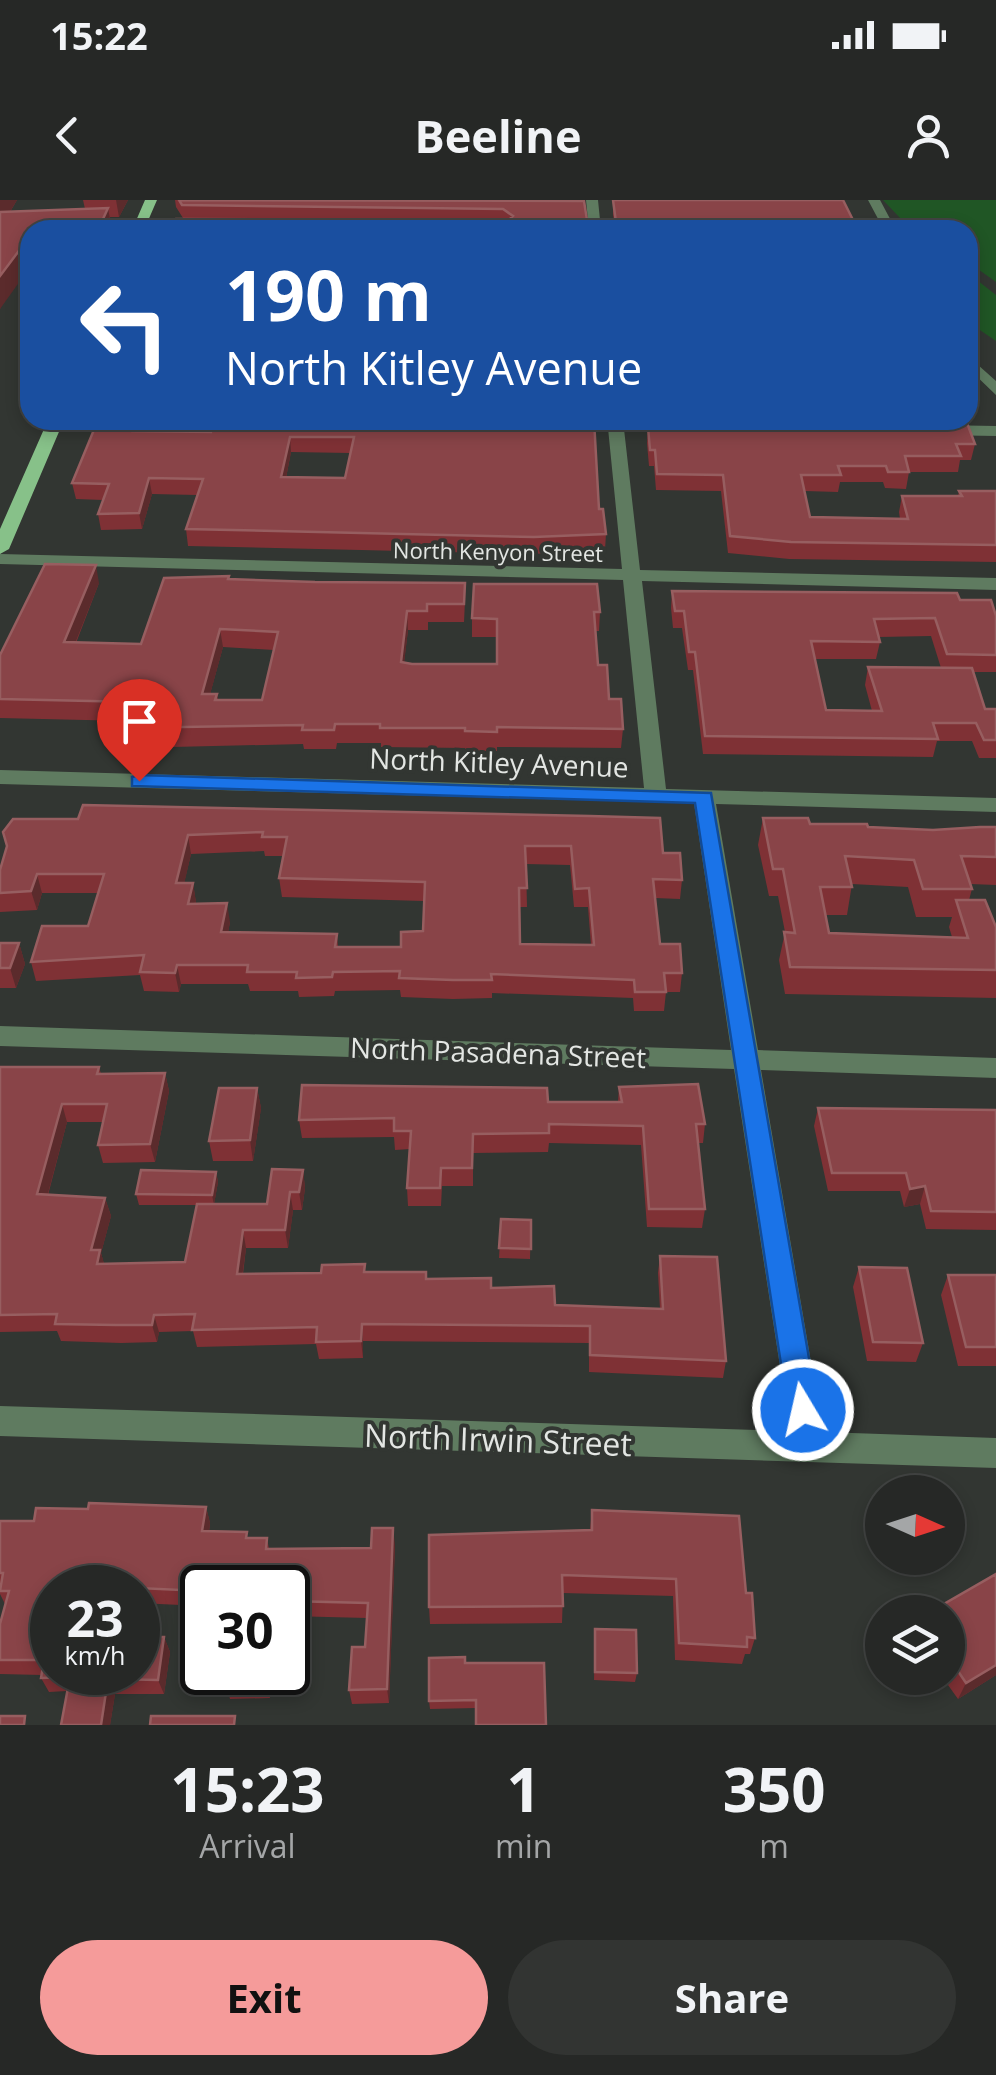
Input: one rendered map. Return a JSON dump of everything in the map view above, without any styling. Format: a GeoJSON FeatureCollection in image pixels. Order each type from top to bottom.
{"type":"FeatureCollection","features":[{"type":"Feature","properties":{"kind":"main road"},"geometry":{"type":"LineString","coordinates":[[0,549],[52,430]]}},
{"type":"Feature","properties":{"kind":"street"},"geometry":{"type":"LineString","coordinates":[[978,371],[996,390]]}},
{"type":"Feature","properties":{"kind":"street"},"geometry":{"type":"LineString","coordinates":[[617,430],[656,796]]}},
{"type":"Feature","properties":{"kind":"street","name":"North Kenyon Street"},"geometry":{"type":"LineString","coordinates":[[0,559],[996,584]]}},
{"type":"Feature","properties":{"kind":"street","name":"North Kitley Avenue"},"geometry":{"type":"LineString","coordinates":[[0,778],[996,805]]}},
{"type":"Feature","properties":{"kind":"street"},"geometry":{"type":"LineString","coordinates":[[704,798],[809,1449]]}},
{"type":"Feature","properties":{"kind":"street","name":"North Pasadena Street"},"geometry":{"type":"LineString","coordinates":[[0,1036],[996,1068]]}},
{"type":"Feature","properties":{"kind":"street","name":"North Irwin Street"},"geometry":{"type":"LineString","coordinates":[[0,1422],[996,1452]]}},
{"type":"Feature","properties":{"kind":"green space"},"geometry":{"type":"Polygon","coordinates":[[[883,200],[996,200],[996,282],[978,269],[978,220],[898,220],[901,219],[883,200]]]}},
{"type":"Feature","properties":{"kind":"green space"},"geometry":{"type":"Polygon","coordinates":[[[978,281],[996,295],[996,341],[978,329],[978,281]]]}},
{"type":"Feature","properties":{"kind":"building"},"geometry":{"type":"Polygon","coordinates":[[[179,200],[584,201],[587,220],[509,220],[513,216],[503,209],[182,205],[179,200]]]}},
{"type":"Feature","properties":{"kind":"building"},"geometry":{"type":"Polygon","coordinates":[[[613,200],[843,200],[853,220],[616,220],[613,200]]]}},
{"type":"Feature","properties":{"kind":"building"},"geometry":{"type":"Polygon","coordinates":[[[108,208],[103,220],[20,220],[20,249],[0,276],[0,212],[108,208]]]}},
{"type":"Feature","properties":{"kind":"building"},"geometry":{"type":"Polygon","coordinates":[[[176,219],[509,220],[175,220],[176,219]]]}},
{"type":"Feature","properties":{"kind":"building"},"geometry":{"type":"Polygon","coordinates":[[[94,430],[595,430],[599,509],[603,509],[606,534],[534,537],[186,529],[203,479],[149,478],[139,513],[98,514],[109,484],[72,483],[94,430]],[[290,437],[281,477],[345,478],[354,437],[290,437]]]}},
{"type":"Feature","properties":{"kind":"building"},"geometry":{"type":"Polygon","coordinates":[[[648,430],[970,430],[975,444],[956,444],[961,456],[905,456],[909,472],[888,472],[886,466],[838,466],[841,475],[801,475],[810,517],[908,519],[902,496],[962,496],[959,491],[996,491],[996,545],[791,542],[730,536],[723,475],[657,474],[655,450],[650,450],[648,430]]]}},
{"type":"Feature","properties":{"kind":"building"},"geometry":{"type":"Polygon","coordinates":[[[45,564],[96,565],[64,642],[141,644],[164,578],[229,576],[228,579],[315,582],[465,583],[464,604],[427,604],[427,611],[407,611],[401,662],[412,664],[497,664],[497,619],[472,618],[474,584],[597,584],[600,612],[594,612],[598,665],[607,665],[609,699],[621,699],[623,729],[497,727],[497,732],[380,728],[380,724],[335,724],[334,730],[302,730],[303,725],[126,728],[135,702],[0,699],[0,655],[45,564]],[[220,629],[202,694],[217,694],[215,700],[262,700],[278,632],[220,629]]]}},
{"type":"Feature","properties":{"kind":"building"},"geometry":{"type":"Polygon","coordinates":[[[672,591],[957,593],[960,600],[991,600],[996,616],[996,655],[947,654],[935,618],[874,619],[880,642],[811,641],[826,710],[882,711],[868,667],[972,668],[985,709],[996,709],[996,740],[984,740],[976,723],[933,723],[938,739],[705,736],[695,652],[689,652],[684,611],[675,611],[672,591]]]}},
{"type":"Feature","properties":{"kind":"building"},"geometry":{"type":"Polygon","coordinates":[[[83,805],[660,818],[663,853],[680,853],[682,880],[653,879],[660,944],[680,944],[682,973],[664,973],[666,992],[635,992],[634,980],[491,974],[492,980],[399,978],[400,971],[333,972],[332,977],[296,978],[297,972],[247,972],[248,965],[177,965],[175,973],[140,972],[144,955],[31,962],[42,926],[88,926],[104,874],[37,874],[31,891],[0,893],[0,870],[7,846],[3,832],[13,819],[78,819],[83,805]],[[263,832],[188,835],[176,883],[193,883],[188,904],[227,903],[221,932],[337,934],[335,947],[401,947],[401,932],[423,931],[425,882],[279,878],[287,837],[262,837],[263,832]],[[525,846],[527,888],[519,888],[520,944],[594,945],[589,888],[575,889],[571,846],[525,846]]]}},
{"type":"Feature","properties":{"kind":"building"},"geometry":{"type":"Polygon","coordinates":[[[763,818],[808,818],[810,824],[933,830],[996,827],[996,857],[961,856],[972,889],[923,889],[914,860],[845,856],[852,887],[820,887],[829,933],[968,938],[956,900],[985,900],[996,927],[996,970],[790,967],[784,932],[795,933],[783,869],[773,869],[763,818]]]}},
{"type":"Feature","properties":{"kind":"building"},"geometry":{"type":"Polygon","coordinates":[[[0,943],[19,943],[10,968],[0,968],[0,943]]]}},
{"type":"Feature","properties":{"kind":"building"},"geometry":{"type":"Polygon","coordinates":[[[0,1067],[99,1067],[97,1074],[165,1073],[150,1144],[98,1145],[107,1104],[62,1104],[37,1194],[105,1198],[91,1250],[100,1250],[97,1264],[185,1262],[197,1204],[267,1204],[272,1169],[303,1170],[299,1192],[290,1192],[285,1230],[243,1230],[237,1274],[321,1273],[322,1265],[365,1264],[364,1272],[426,1272],[426,1279],[491,1278],[491,1288],[554,1286],[555,1305],[663,1309],[660,1256],[717,1257],[726,1361],[590,1355],[590,1326],[362,1324],[361,1341],[316,1342],[317,1327],[192,1330],[195,1314],[154,1315],[152,1325],[55,1324],[57,1314],[0,1315],[0,1067]]]}},
{"type":"Feature","properties":{"kind":"building"},"geometry":{"type":"Polygon","coordinates":[[[698,1084],[705,1124],[696,1124],[705,1209],[649,1209],[643,1126],[549,1124],[549,1133],[473,1134],[472,1168],[441,1168],[440,1188],[407,1188],[411,1131],[394,1131],[394,1118],[299,1120],[302,1085],[547,1088],[548,1102],[622,1102],[619,1087],[698,1084]]]}},
{"type":"Feature","properties":{"kind":"building"},"geometry":{"type":"Polygon","coordinates":[[[219,1088],[257,1088],[250,1140],[209,1141],[219,1088]]]}},
{"type":"Feature","properties":{"kind":"building"},"geometry":{"type":"Polygon","coordinates":[[[818,1108],[996,1110],[996,1212],[931,1211],[925,1186],[910,1189],[906,1173],[832,1173],[818,1108]]]}},
{"type":"Feature","properties":{"kind":"building"},"geometry":{"type":"Polygon","coordinates":[[[141,1170],[216,1172],[212,1195],[136,1194],[141,1170]]]}},
{"type":"Feature","properties":{"kind":"building"},"geometry":{"type":"Polygon","coordinates":[[[501,1219],[531,1220],[531,1249],[499,1248],[501,1219]]]}},
{"type":"Feature","properties":{"kind":"building"},"geometry":{"type":"Polygon","coordinates":[[[859,1267],[907,1268],[923,1343],[873,1342],[859,1267]]]}},
{"type":"Feature","properties":{"kind":"building"},"geometry":{"type":"Polygon","coordinates":[[[948,1275],[996,1275],[996,1347],[966,1347],[948,1275]]]}},
{"type":"Feature","properties":{"kind":"building"},"geometry":{"type":"Polygon","coordinates":[[[89,1503],[206,1507],[202,1531],[247,1532],[246,1538],[267,1538],[266,1549],[371,1548],[372,1528],[393,1528],[387,1689],[349,1690],[352,1647],[365,1647],[368,1603],[310,1602],[310,1565],[180,1565],[180,1590],[160,1589],[160,1565],[30,1565],[30,1660],[0,1660],[0,1624],[9,1591],[0,1591],[0,1521],[34,1521],[36,1508],[88,1509],[89,1503]]]}},
{"type":"Feature","properties":{"kind":"building"},"geometry":{"type":"Polygon","coordinates":[[[592,1510],[739,1516],[746,1593],[752,1593],[755,1638],[747,1637],[747,1647],[679,1643],[676,1579],[562,1575],[563,1606],[429,1607],[429,1535],[592,1530],[592,1510]]]}},
{"type":"Feature","properties":{"kind":"building"},"geometry":{"type":"Polygon","coordinates":[[[996,1574],[996,1665],[966,1683],[965,1595],[960,1595],[996,1574]]]}},
{"type":"Feature","properties":{"kind":"building"},"geometry":{"type":"Polygon","coordinates":[[[595,1629],[636,1630],[637,1673],[595,1672],[595,1629]]]}},
{"type":"Feature","properties":{"kind":"building"},"geometry":{"type":"Polygon","coordinates":[[[465,1657],[465,1663],[544,1663],[546,1725],[476,1725],[476,1700],[429,1701],[429,1658],[465,1657]]]}},
{"type":"Feature","properties":{"kind":"building"},"geometry":{"type":"Polygon","coordinates":[[[67,1695],[106,1695],[101,1725],[61,1725],[67,1695]]]}},
{"type":"Feature","properties":{"kind":"building"},"geometry":{"type":"Polygon","coordinates":[[[0,1716],[25,1716],[24,1725],[0,1725],[0,1716]]]}},
{"type":"Feature","properties":{"kind":"building"},"geometry":{"type":"Polygon","coordinates":[[[151,1716],[235,1716],[234,1725],[150,1725],[151,1716]]]}},
{"type":"Feature","properties":{"kind":"route"},"geometry":{"type":"LineString","coordinates":[[139,781],[704,798],[803,1410]]}}]}
